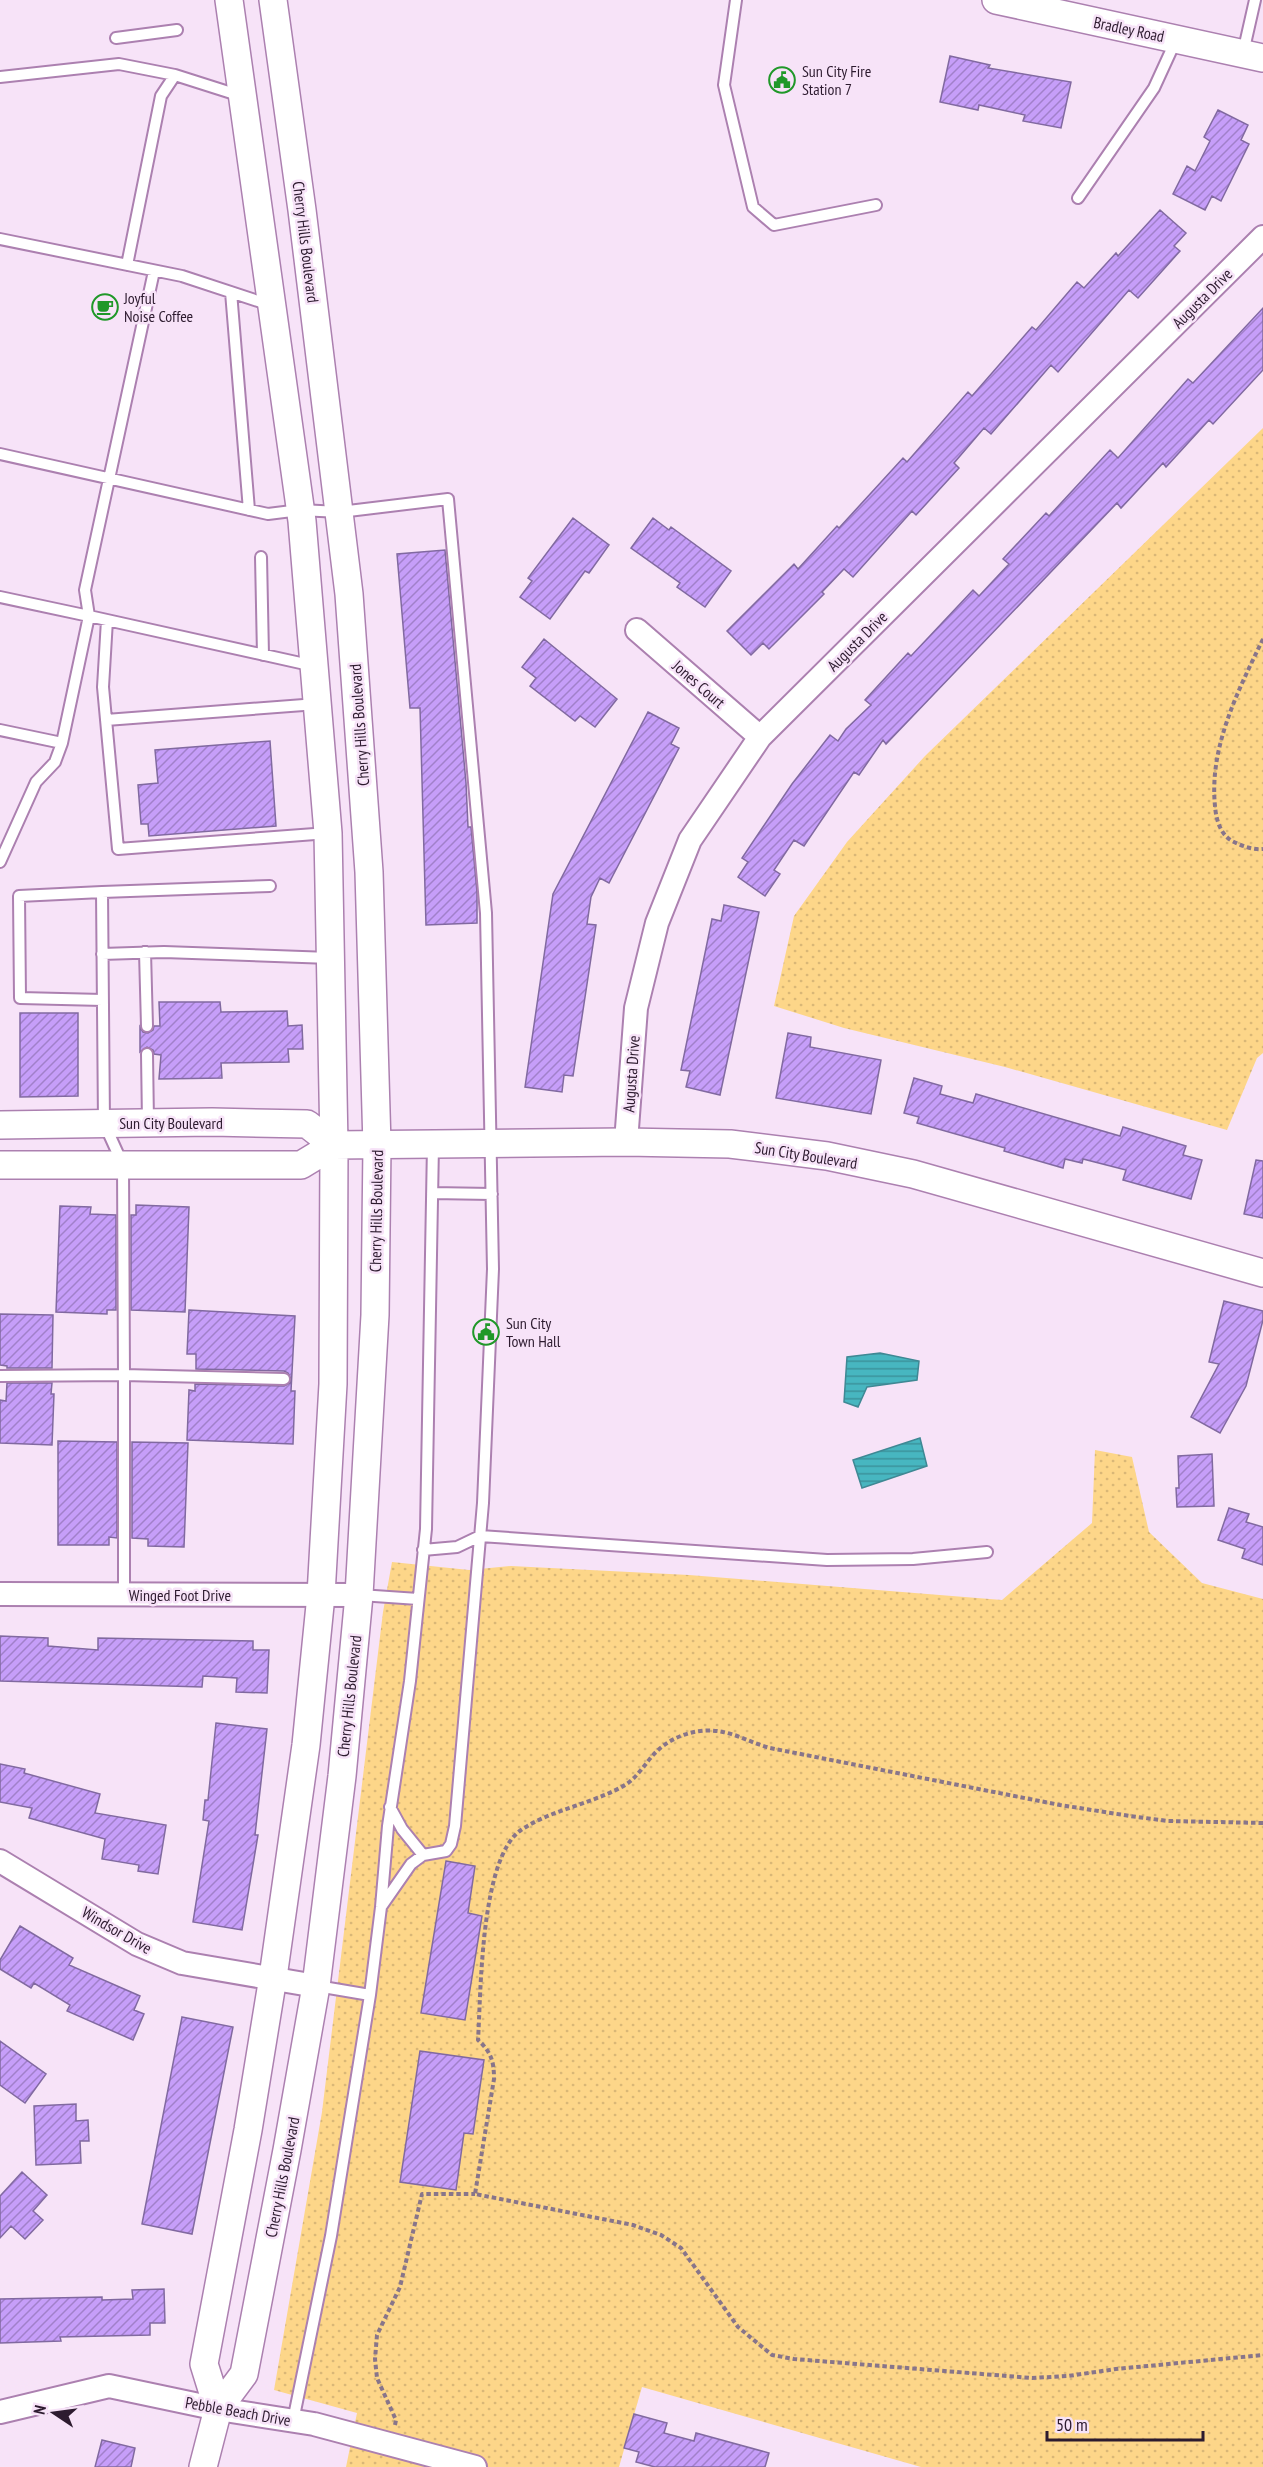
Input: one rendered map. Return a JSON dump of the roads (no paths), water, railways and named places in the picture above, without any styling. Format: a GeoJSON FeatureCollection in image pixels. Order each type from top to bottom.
{"type":"FeatureCollection","features":[{"type":"Feature","properties":{"kind":"street"},"geometry":{"type":"LineString","coordinates":[[218,2409],[204,2364],[248,2130],[273,1977],[306,1746],[321,1595],[333,1384],[334,1145],[328,833],[300,510],[229,0]]}},
{"type":"Feature","properties":{"kind":"street","name":"Cherry Hills Boulevard"},"geometry":{"type":"LineString","coordinates":[[203,2467],[218,2409],[244,2374],[316,1986],[342,1776],[359,1595],[375,1315],[377,1145],[369,872],[349,594],[301,198],[273,0]]}},
{"type":"Feature","properties":{"kind":"street","name":"Bradley Road"},"geometry":{"type":"LineString","coordinates":[[996,0],[1253,56]]}},
{"type":"Feature","properties":{"kind":"street"},"geometry":{"type":"LineString","coordinates":[[232,32],[276,26]]}},
{"type":"Feature","properties":{"kind":"street","name":"Augusta Drive"},"geometry":{"type":"LineString","coordinates":[[626,1142],[636,1008],[657,923],[690,840],[760,737],[1263,237]]}},
{"type":"Feature","properties":{"kind":"street","name":"Jones Court"},"geometry":{"type":"LineString","coordinates":[[637,630],[760,737]]}},
{"type":"Feature","properties":{"kind":"street","name":"Sun City Boulevard"},"geometry":{"type":"LineString","coordinates":[[0,1125],[307,1124],[334,1145],[626,1142],[730,1144],[827,1156],[913,1174],[1263,1273]]}},
{"type":"Feature","properties":{"kind":"street"},"geometry":{"type":"LineString","coordinates":[[0,1165],[301,1165],[334,1145]]}},
{"type":"Feature","properties":{"kind":"street","name":"Winged Foot Drive"},"geometry":{"type":"LineString","coordinates":[[0,1594],[359,1595]]}},
{"type":"Feature","properties":{"kind":"street","name":"Windsor Drive"},"geometry":{"type":"LineString","coordinates":[[0,1861],[137,1944],[182,1963],[316,1986]]}},
{"type":"Feature","properties":{"kind":"street","name":"Pebble Beach Drive"},"geometry":{"type":"LineString","coordinates":[[0,2412],[109,2386],[218,2409],[293,2421],[476,2467]]}},
{"type":"Feature","properties":{"kind":"lane"},"geometry":{"type":"LineString","coordinates":[[736,0],[724,86],[753,207],[774,225],[876,205]]}},
{"type":"Feature","properties":{"kind":"lane"},"geometry":{"type":"LineString","coordinates":[[1253,56],[1255,0]]}},
{"type":"Feature","properties":{"kind":"lane"},"geometry":{"type":"LineString","coordinates":[[116,38],[177,30]]}},
{"type":"Feature","properties":{"kind":"lane"},"geometry":{"type":"LineString","coordinates":[[1078,198],[1154,88],[1177,39]]}},
{"type":"Feature","properties":{"kind":"lane"},"geometry":{"type":"LineString","coordinates":[[0,77],[119,64],[175,75],[242,96]]}},
{"type":"Feature","properties":{"kind":"lane"},"geometry":{"type":"LineString","coordinates":[[127,265],[161,96],[175,75]]}},
{"type":"Feature","properties":{"kind":"lane"},"geometry":{"type":"LineString","coordinates":[[0,239],[182,276],[271,306]]}},
{"type":"Feature","properties":{"kind":"lane"},"geometry":{"type":"LineString","coordinates":[[0,862],[36,782],[55,762],[62,742],[89,616],[85,590],[154,271]]}},
{"type":"Feature","properties":{"kind":"lane"},"geometry":{"type":"LineString","coordinates":[[231,292],[249,510]]}},
{"type":"Feature","properties":{"kind":"lane"},"geometry":{"type":"LineString","coordinates":[[0,454],[268,514],[300,510],[340,512],[448,499],[486,913],[493,1269],[480,1536],[455,1826],[451,1844],[446,1851],[423,1855],[411,1864],[381,1907]]}},
{"type":"Feature","properties":{"kind":"lane"},"geometry":{"type":"LineString","coordinates":[[261,557],[263,655]]}},
{"type":"Feature","properties":{"kind":"lane"},"geometry":{"type":"LineString","coordinates":[[0,597],[314,666]]}},
{"type":"Feature","properties":{"kind":"lane"},"geometry":{"type":"LineString","coordinates":[[107,620],[103,687],[118,849],[328,833]]}},
{"type":"Feature","properties":{"kind":"lane"},"geometry":{"type":"LineString","coordinates":[[105,720],[317,704]]}},
{"type":"Feature","properties":{"kind":"lane"},"geometry":{"type":"LineString","coordinates":[[0,730],[62,742]]}},
{"type":"Feature","properties":{"kind":"lane"},"geometry":{"type":"LineString","coordinates":[[103,1000],[20,998],[19,896],[270,886]]}},
{"type":"Feature","properties":{"kind":"lane"},"geometry":{"type":"LineString","coordinates":[[102,892],[104,1123],[123,1165],[124,1594]]}},
{"type":"Feature","properties":{"kind":"lane"},"geometry":{"type":"LineString","coordinates":[[145,952],[147,1026]]}},
{"type":"Feature","properties":{"kind":"lane"},"geometry":{"type":"LineString","coordinates":[[102,954],[145,952],[330,958]]}},
{"type":"Feature","properties":{"kind":"lane"},"geometry":{"type":"LineString","coordinates":[[147,1054],[148,1123]]}},
{"type":"Feature","properties":{"kind":"lane"},"geometry":{"type":"LineString","coordinates":[[293,2421],[331,2236],[370,1995],[390,1807],[410,1681],[426,1528],[433,1144]]}},
{"type":"Feature","properties":{"kind":"lane"},"geometry":{"type":"LineString","coordinates":[[432,1193],[492,1194]]}},
{"type":"Feature","properties":{"kind":"lane"},"geometry":{"type":"LineString","coordinates":[[0,1376],[124,1375],[284,1379]]}},
{"type":"Feature","properties":{"kind":"lane"},"geometry":{"type":"LineString","coordinates":[[423,1550],[457,1547],[480,1536],[827,1560],[913,1559],[987,1552]]}},
{"type":"Feature","properties":{"kind":"lane"},"geometry":{"type":"LineString","coordinates":[[359,1595],[418,1599]]}},
{"type":"Feature","properties":{"kind":"lane"},"geometry":{"type":"LineString","coordinates":[[390,1807],[402,1829],[423,1855]]}},
{"type":"Feature","properties":{"kind":"lane"},"geometry":{"type":"LineString","coordinates":[[316,1986],[370,1995]]}},
{"type":"Feature","properties":{"kind":"water"},"geometry":{"type":"Polygon","coordinates":[[[880,1353],[919,1361],[917,1380],[867,1387],[858,1407],[844,1402],[847,1357],[880,1353]]]}},
{"type":"Feature","properties":{"kind":"water"},"geometry":{"type":"Polygon","coordinates":[[[920,1438],[927,1466],[862,1488],[853,1460],[920,1438]]]}},
{"type":"Feature","properties":{"kind":"place","name":"Sun City Fire Station 7"},"geometry":{"type":"Point","coordinates":[782,80]}},
{"type":"Feature","properties":{"kind":"place","name":"Joyful Noise Coffee"},"geometry":{"type":"Point","coordinates":[105,307]}},
{"type":"Feature","properties":{"kind":"place","name":"Sun City Town Hall"},"geometry":{"type":"Point","coordinates":[486,1332]}}]}
